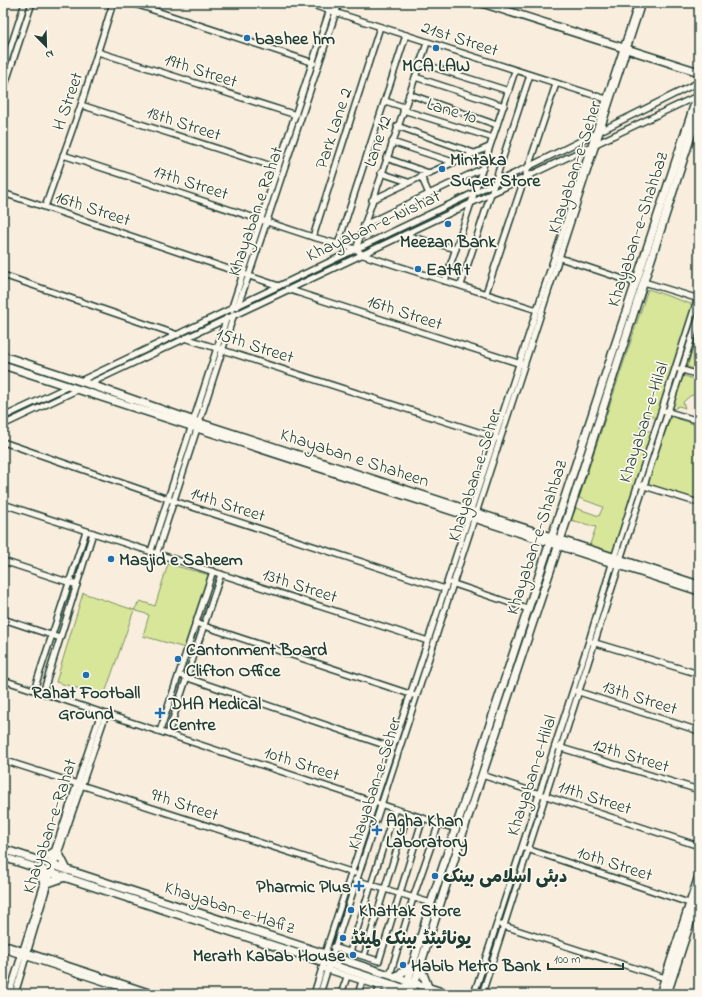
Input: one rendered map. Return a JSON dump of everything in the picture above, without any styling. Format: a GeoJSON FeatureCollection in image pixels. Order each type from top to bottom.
{"type":"FeatureCollection","features":[{"type":"Feature","properties":{"kind":"main road"},"geometry":{"type":"LineString","coordinates":[[482,3],[625,47],[699,67]]}},
{"type":"Feature","properties":{"kind":"main road"},"geometry":{"type":"LineString","coordinates":[[497,3],[699,72]]}},
{"type":"Feature","properties":{"kind":"main road","name":"Khayaban-e-Shahbaz"},"geometry":{"type":"LineString","coordinates":[[403,991],[412,982],[431,903],[698,93]]}},
{"type":"Feature","properties":{"kind":"main road","name":"Khayaban-e-Shahbaz"},"geometry":{"type":"LineString","coordinates":[[416,966],[482,775],[558,547],[699,110]]}},
{"type":"Feature","properties":{"kind":"main road","name":"Khayaban e Shaheen"},"geometry":{"type":"LineString","coordinates":[[3,356],[80,381],[196,425]]}},
{"type":"Feature","properties":{"kind":"main road","name":"Khayaban e Shaheen"},"geometry":{"type":"LineString","coordinates":[[3,365],[67,387],[196,425],[551,540],[560,539],[616,562],[699,591]]}},
{"type":"Feature","properties":{"kind":"main road","name":"Khayaban e Shaheen"},"geometry":{"type":"LineString","coordinates":[[551,540],[558,547],[699,584]]}},
{"type":"Feature","properties":{"kind":"main road","name":"Khayaban-e-Hafiz"},"geometry":{"type":"LineString","coordinates":[[3,848],[40,860],[51,869],[65,877],[187,918],[327,962],[393,976],[448,994]]}},
{"type":"Feature","properties":{"kind":"main road"},"geometry":{"type":"LineString","coordinates":[[40,860],[56,853],[68,870]]}},
{"type":"Feature","properties":{"kind":"main road","name":"Khayaban-e-Hafiz"},"geometry":{"type":"LineString","coordinates":[[3,857],[39,868],[68,870],[190,910],[327,962],[366,980],[403,991],[421,994]]}},
{"type":"Feature","properties":{"kind":"main road"},"geometry":{"type":"LineString","coordinates":[[39,868],[46,884],[65,877]]}},
{"type":"Feature","properties":{"kind":"main road"},"geometry":{"type":"LineString","coordinates":[[667,994],[695,905],[699,876]]}},
{"type":"Feature","properties":{"kind":"main road"},"geometry":{"type":"LineString","coordinates":[[660,994],[665,978],[699,895]]}},
{"type":"Feature","properties":{"kind":"main road"},"geometry":{"type":"LineString","coordinates":[[187,918],[190,910]]}},
{"type":"Feature","properties":{"kind":"main road"},"geometry":{"type":"LineString","coordinates":[[393,976],[416,966],[428,987]]}},
{"type":"Feature","properties":{"kind":"street"},"geometry":{"type":"LineString","coordinates":[[3,70],[25,3]]}},
{"type":"Feature","properties":{"kind":"street"},"geometry":{"type":"LineString","coordinates":[[3,91],[32,3]]}},
{"type":"Feature","properties":{"kind":"street","name":"H Street"},"geometry":{"type":"LineString","coordinates":[[45,207],[81,105],[113,3]]}},
{"type":"Feature","properties":{"kind":"street"},"geometry":{"type":"LineString","coordinates":[[132,3],[314,63]]}},
{"type":"Feature","properties":{"kind":"street","name":"21st Street"},"geometry":{"type":"LineString","coordinates":[[306,3],[427,43],[606,99]]}},
{"type":"Feature","properties":{"kind":"street","name":"Khayaban e Rahat"},"geometry":{"type":"LineString","coordinates":[[196,425],[227,318],[314,63],[332,3]]}},
{"type":"Feature","properties":{"kind":"street","name":"Khayaban e Rahat"},"geometry":{"type":"LineString","coordinates":[[196,425],[267,222],[339,3]]}},
{"type":"Feature","properties":{"kind":"street","name":"Khayaban-e-Seher"},"geometry":{"type":"LineString","coordinates":[[314,994],[327,962],[335,948],[357,881],[416,696],[450,583],[594,144],[600,131],[638,3]]}},
{"type":"Feature","properties":{"kind":"street","name":"Khayaban-e-Seher"},"geometry":{"type":"LineString","coordinates":[[594,144],[595,134],[606,99],[642,3]]}},
{"type":"Feature","properties":{"kind":"street","name":"Park Lane 2"},"geometry":{"type":"LineString","coordinates":[[312,237],[380,27]]}},
{"type":"Feature","properties":{"kind":"street"},"geometry":{"type":"LineString","coordinates":[[338,244],[406,35]]}},
{"type":"Feature","properties":{"kind":"street","name":"Lane 12"},"geometry":{"type":"LineString","coordinates":[[356,249],[403,108],[427,43]]}},
{"type":"Feature","properties":{"kind":"street","name":"19th Street"},"geometry":{"type":"LineString","coordinates":[[98,52],[296,115]]}},
{"type":"Feature","properties":{"kind":"street"},"geometry":{"type":"LineString","coordinates":[[420,63],[509,91]]}},
{"type":"Feature","properties":{"kind":"street"},"geometry":{"type":"LineString","coordinates":[[445,281],[515,71]]}},
{"type":"Feature","properties":{"kind":"street"},"geometry":{"type":"LineString","coordinates":[[461,285],[491,193],[496,183],[530,75]]}},
{"type":"Feature","properties":{"kind":"street"},"geometry":{"type":"LineString","coordinates":[[415,77],[504,106]]}},
{"type":"Feature","properties":{"kind":"street","name":"Khayaban-e-Nishat"},"geometry":{"type":"LineString","coordinates":[[80,381],[496,183],[699,82]]}},
{"type":"Feature","properties":{"kind":"street"},"geometry":{"type":"LineString","coordinates":[[486,293],[523,178],[556,84]]}},
{"type":"Feature","properties":{"kind":"street","name":"Khayaban-e-Nishat"},"geometry":{"type":"LineString","coordinates":[[89,385],[227,318],[363,255],[698,93]]}},
{"type":"Feature","properties":{"kind":"street"},"geometry":{"type":"LineString","coordinates":[[409,94],[497,125]]}},
{"type":"Feature","properties":{"kind":"street","name":"Lane 10"},"geometry":{"type":"LineString","coordinates":[[385,101],[493,138]]}},
{"type":"Feature","properties":{"kind":"street","name":"18th Street"},"geometry":{"type":"LineString","coordinates":[[81,105],[278,168]]}},
{"type":"Feature","properties":{"kind":"street"},"geometry":{"type":"LineString","coordinates":[[397,126],[474,153]]}},
{"type":"Feature","properties":{"kind":"street"},"geometry":{"type":"LineString","coordinates":[[392,142],[453,162]]}},
{"type":"Feature","properties":{"kind":"street"},"geometry":{"type":"LineString","coordinates":[[372,200],[421,176],[490,147]]}},
{"type":"Feature","properties":{"kind":"street","name":"17th Street"},"geometry":{"type":"LineString","coordinates":[[63,155],[312,237],[356,249],[363,255],[537,310]]}},
{"type":"Feature","properties":{"kind":"street"},"geometry":{"type":"LineString","coordinates":[[386,158],[428,173]]}},
{"type":"Feature","properties":{"kind":"street"},"geometry":{"type":"LineString","coordinates":[[364,226],[483,168]]}},
{"type":"Feature","properties":{"kind":"street"},"geometry":{"type":"LineString","coordinates":[[381,173],[408,182]]}},
{"type":"Feature","properties":{"kind":"street"},"geometry":{"type":"LineString","coordinates":[[421,176],[429,194]]}},
{"type":"Feature","properties":{"kind":"street","name":"16th Street"},"geometry":{"type":"LineString","coordinates":[[3,193],[249,275],[289,290],[522,364]]}},
{"type":"Feature","properties":{"kind":"street"},"geometry":{"type":"LineString","coordinates":[[405,234],[456,249]]}},
{"type":"Feature","properties":{"kind":"street"},"geometry":{"type":"LineString","coordinates":[[557,257],[635,282]]}},
{"type":"Feature","properties":{"kind":"street","name":"Khayaban-e-Seher"},"geometry":{"type":"LineString","coordinates":[[522,364],[537,310],[557,257]]}},
{"type":"Feature","properties":{"kind":"street","name":"15th Street"},"geometry":{"type":"LineString","coordinates":[[3,275],[186,338],[498,438]]}},
{"type":"Feature","properties":{"kind":"street"},"geometry":{"type":"LineString","coordinates":[[644,282],[698,297]]}},
{"type":"Feature","properties":{"kind":"street","name":"Khayaban-e-Hilal"},"geometry":{"type":"LineString","coordinates":[[474,994],[555,746],[576,691],[589,641],[616,562],[638,484],[665,411],[676,368],[698,297]]}},
{"type":"Feature","properties":{"kind":"street"},"geometry":{"type":"LineString","coordinates":[[482,994],[561,748],[576,691],[595,643],[616,562],[644,486],[665,411],[682,370],[699,316]]}},
{"type":"Feature","properties":{"kind":"street"},"geometry":{"type":"LineString","coordinates":[[676,368],[699,375]]}},
{"type":"Feature","properties":{"kind":"street"},"geometry":{"type":"LineString","coordinates":[[3,417],[67,387]]}},
{"type":"Feature","properties":{"kind":"street"},"geometry":{"type":"LineString","coordinates":[[3,425],[77,390]]}},
{"type":"Feature","properties":{"kind":"street"},"geometry":{"type":"LineString","coordinates":[[665,411],[699,421]]}},
{"type":"Feature","properties":{"kind":"street"},"geometry":{"type":"LineString","coordinates":[[151,551],[168,499],[196,425]]}},
{"type":"Feature","properties":{"kind":"street"},"geometry":{"type":"LineString","coordinates":[[157,553],[176,501],[196,425]]}},
{"type":"Feature","properties":{"kind":"street","name":"14th Street"},"geometry":{"type":"LineString","coordinates":[[3,442],[168,499],[445,589]]}},
{"type":"Feature","properties":{"kind":"street"},"geometry":{"type":"LineString","coordinates":[[638,484],[699,503]]}},
{"type":"Feature","properties":{"kind":"street","name":"13th Street"},"geometry":{"type":"LineString","coordinates":[[3,504],[428,641]]}},
{"type":"Feature","properties":{"kind":"street"},"geometry":{"type":"LineString","coordinates":[[34,690],[86,531]]}},
{"type":"Feature","properties":{"kind":"street"},"geometry":{"type":"LineString","coordinates":[[43,693],[93,533]]}},
{"type":"Feature","properties":{"kind":"street"},"geometry":{"type":"LineString","coordinates":[[3,561],[77,585]]}},
{"type":"Feature","properties":{"kind":"street"},"geometry":{"type":"LineString","coordinates":[[160,731],[213,571]]}},
{"type":"Feature","properties":{"kind":"street"},"geometry":{"type":"LineString","coordinates":[[168,734],[221,574]]}},
{"type":"Feature","properties":{"kind":"street"},"geometry":{"type":"LineString","coordinates":[[450,583],[528,608]]}},
{"type":"Feature","properties":{"kind":"street","name":"Khayaban-e-Seher"},"geometry":{"type":"LineString","coordinates":[[327,962],[328,945],[445,589],[450,583]]}},
{"type":"Feature","properties":{"kind":"street"},"geometry":{"type":"LineString","coordinates":[[3,619],[60,638]]}},
{"type":"Feature","properties":{"kind":"street"},"geometry":{"type":"LineString","coordinates":[[195,623],[416,696]]}},
{"type":"Feature","properties":{"kind":"street"},"geometry":{"type":"LineString","coordinates":[[589,641],[699,674]]}},
{"type":"Feature","properties":{"kind":"street"},"geometry":{"type":"LineString","coordinates":[[179,675],[393,748]]}},
{"type":"Feature","properties":{"kind":"street","name":"10th Street"},"geometry":{"type":"LineString","coordinates":[[3,680],[375,801],[456,829]]}},
{"type":"Feature","properties":{"kind":"street","name":"13th Street"},"geometry":{"type":"LineString","coordinates":[[576,691],[699,731]]}},
{"type":"Feature","properties":{"kind":"street","name":"Khayaban-e-Rahat"},"geometry":{"type":"LineString","coordinates":[[9,994],[24,954],[103,713]]}},
{"type":"Feature","properties":{"kind":"street","name":"12th Street"},"geometry":{"type":"LineString","coordinates":[[555,746],[699,790]]}},
{"type":"Feature","properties":{"kind":"street","name":"9th Street"},"geometry":{"type":"LineString","coordinates":[[3,760],[358,875]]}},
{"type":"Feature","properties":{"kind":"street","name":"11th Street"},"geometry":{"type":"LineString","coordinates":[[482,775],[699,846]]}},
{"type":"Feature","properties":{"kind":"street"},"geometry":{"type":"LineString","coordinates":[[350,952],[395,809]]}},
{"type":"Feature","properties":{"kind":"street"},"geometry":{"type":"LineString","coordinates":[[364,956],[386,889],[408,813]]}},
{"type":"Feature","properties":{"kind":"street"},"geometry":{"type":"LineString","coordinates":[[328,945],[379,961],[423,818]]}},
{"type":"Feature","properties":{"kind":"street"},"geometry":{"type":"LineString","coordinates":[[393,976],[413,898],[439,823]]}},
{"type":"Feature","properties":{"kind":"street","name":"10th Street"},"geometry":{"type":"LineString","coordinates":[[522,848],[695,905]]}},
{"type":"Feature","properties":{"kind":"street"},"geometry":{"type":"LineString","coordinates":[[350,879],[431,903]]}},
{"type":"Feature","properties":{"kind":"street"},"geometry":{"type":"LineString","coordinates":[[497,923],[665,978]]}},
{"type":"Feature","properties":{"kind":"street"},"geometry":{"type":"LineString","coordinates":[[3,944],[24,954],[141,994]]}},
{"type":"Feature","properties":{"kind":"street"},"geometry":{"type":"LineString","coordinates":[[3,949],[156,994]]}},
{"type":"Feature","properties":{"kind":"street","name":"Khayaban-e-Rahat"},"geometry":{"type":"LineString","coordinates":[[15,994],[24,954]]}},
{"type":"Feature","properties":{"kind":"street"},"geometry":{"type":"LineString","coordinates":[[320,994],[327,962],[347,977],[366,980],[380,987],[403,991]]}},
{"type":"Feature","properties":{"kind":"street"},"geometry":{"type":"LineString","coordinates":[[341,994],[347,977]]}},
{"type":"Feature","properties":{"kind":"street"},"geometry":{"type":"LineString","coordinates":[[358,994],[366,980]]}},
{"type":"Feature","properties":{"kind":"street"},"geometry":{"type":"LineString","coordinates":[[377,994],[380,987]]}},
{"type":"Feature","properties":{"kind":"green space"},"geometry":{"type":"Polygon","coordinates":[[[648,289],[691,304],[692,307],[657,418],[647,415],[640,425],[641,431],[651,431],[653,436],[646,449],[613,556],[589,547],[596,527],[571,520],[576,508],[599,516],[603,507],[579,498],[648,289]]]}},
{"type":"Feature","properties":{"kind":"green space"},"geometry":{"type":"Polygon","coordinates":[[[699,331],[699,370],[687,367],[699,331]]]}},
{"type":"Feature","properties":{"kind":"green space"},"geometry":{"type":"Polygon","coordinates":[[[682,375],[699,381],[699,393],[690,396],[683,402],[685,408],[679,406],[670,411],[682,375]]]}},
{"type":"Feature","properties":{"kind":"green space"},"geometry":{"type":"Polygon","coordinates":[[[671,416],[699,426],[699,501],[646,485],[671,416]]]}},
{"type":"Feature","properties":{"kind":"green space"},"geometry":{"type":"Polygon","coordinates":[[[168,564],[210,575],[185,648],[143,636],[149,615],[134,610],[140,601],[155,606],[168,564]]]}},
{"type":"Feature","properties":{"kind":"green space"},"geometry":{"type":"Polygon","coordinates":[[[83,593],[134,610],[104,696],[56,682],[83,593]]]}},
{"type":"Feature","properties":{"kind":"place","name":"bashee hm"},"geometry":{"type":"Point","coordinates":[247,38]}},
{"type":"Feature","properties":{"kind":"place","name":"MCA LAW"},"geometry":{"type":"Point","coordinates":[436,48]}},
{"type":"Feature","properties":{"kind":"place","name":"Mintaka Super Store"},"geometry":{"type":"Point","coordinates":[442,169]}},
{"type":"Feature","properties":{"kind":"place","name":"Meezan Bank"},"geometry":{"type":"Point","coordinates":[448,224]}},
{"type":"Feature","properties":{"kind":"place","name":"Eatfit"},"geometry":{"type":"Point","coordinates":[418,269]}},
{"type":"Feature","properties":{"kind":"place","name":"Masjid e Saheem"},"geometry":{"type":"Point","coordinates":[111,559]}},
{"type":"Feature","properties":{"kind":"place","name":"Cantonment Board Clifton Office"},"geometry":{"type":"Point","coordinates":[178,659]}},
{"type":"Feature","properties":{"kind":"place","name":"Rahat Football Ground"},"geometry":{"type":"Point","coordinates":[86,675]}},
{"type":"Feature","properties":{"kind":"place","name":"DHA Medical Centre"},"geometry":{"type":"Point","coordinates":[160,713]}},
{"type":"Feature","properties":{"kind":"place","name":"Agha Khan Laboratory"},"geometry":{"type":"Point","coordinates":[377,830]}},
{"type":"Feature","properties":{"kind":"place","name":"دبئی اسلامی بینک"},"geometry":{"type":"Point","coordinates":[435,876]}},
{"type":"Feature","properties":{"kind":"place","name":"Pharmic Plus"},"geometry":{"type":"Point","coordinates":[359,886]}},
{"type":"Feature","properties":{"kind":"place","name":"Khattak Store"},"geometry":{"type":"Point","coordinates":[351,910]}},
{"type":"Feature","properties":{"kind":"place","name":"یونائیٹڈ بینک لمیٹڈ"},"geometry":{"type":"Point","coordinates":[343,938]}},
{"type":"Feature","properties":{"kind":"place","name":"Merath Kabab House"},"geometry":{"type":"Point","coordinates":[353,955]}},
{"type":"Feature","properties":{"kind":"place","name":"Habib Metro Bank"},"geometry":{"type":"Point","coordinates":[403,965]}}]}
